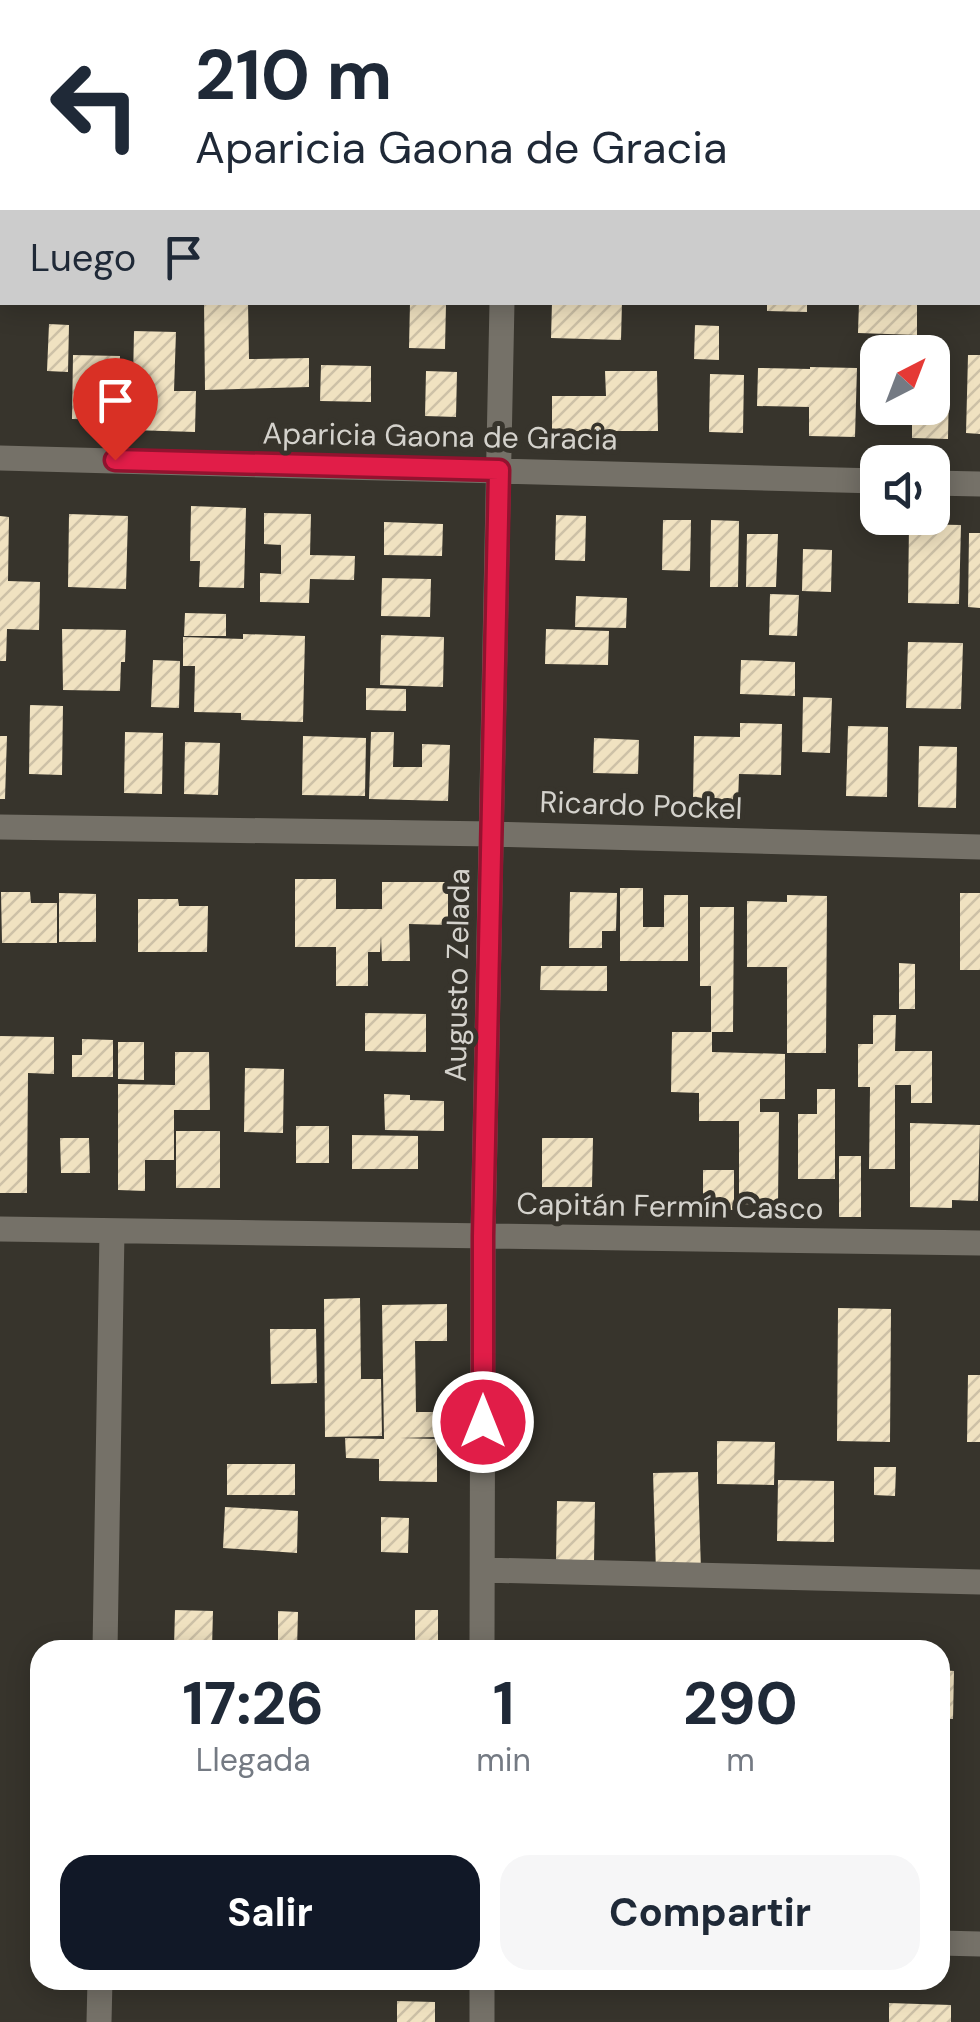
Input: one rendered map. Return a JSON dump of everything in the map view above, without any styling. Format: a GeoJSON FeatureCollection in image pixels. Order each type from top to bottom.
{"type":"FeatureCollection","features":[{"type":"Feature","properties":{"kind":"street","name":"Augusto Zelada"},"geometry":{"type":"LineString","coordinates":[[482,1640],[483,1236],[502,305]]}},
{"type":"Feature","properties":{"kind":"street","name":"Aparicia Gaona de Gracia"},"geometry":{"type":"LineString","coordinates":[[0,458],[860,480]]}},
{"type":"Feature","properties":{"kind":"street"},"geometry":{"type":"LineString","coordinates":[[950,483],[980,484]]}},
{"type":"Feature","properties":{"kind":"street","name":"Ricardo Pockel"},"geometry":{"type":"LineString","coordinates":[[0,827],[493,834],[980,847]]}},
{"type":"Feature","properties":{"kind":"street","name":"Capitán Fermín Casco"},"geometry":{"type":"LineString","coordinates":[[0,1229],[980,1243]]}},
{"type":"Feature","properties":{"kind":"street"},"geometry":{"type":"LineString","coordinates":[[105,1640],[112,1230]]}},
{"type":"Feature","properties":{"kind":"street"},"geometry":{"type":"LineString","coordinates":[[482,1570],[980,1582]]}},
{"type":"Feature","properties":{"kind":"street"},"geometry":{"type":"LineString","coordinates":[[950,1944],[980,1944]]}},
{"type":"Feature","properties":{"kind":"street"},"geometry":{"type":"LineString","coordinates":[[100,1990],[100,2022]]}},
{"type":"Feature","properties":{"kind":"street"},"geometry":{"type":"LineString","coordinates":[[482,1990],[482,2022]]}},
{"type":"Feature","properties":{"kind":"building"},"geometry":{"type":"Polygon","coordinates":[[[204,305],[248,305],[249,359],[309,358],[309,387],[205,390],[204,305]]]}},
{"type":"Feature","properties":{"kind":"building"},"geometry":{"type":"Polygon","coordinates":[[[410,305],[446,305],[445,349],[409,348],[410,305]]]}},
{"type":"Feature","properties":{"kind":"building"},"geometry":{"type":"Polygon","coordinates":[[[552,305],[622,305],[621,340],[551,338],[552,305]]]}},
{"type":"Feature","properties":{"kind":"building"},"geometry":{"type":"Polygon","coordinates":[[[767,305],[807,305],[807,312],[767,311],[767,305]]]}},
{"type":"Feature","properties":{"kind":"building"},"geometry":{"type":"Polygon","coordinates":[[[859,305],[917,305],[917,335],[858,333],[859,305]]]}},
{"type":"Feature","properties":{"kind":"building"},"geometry":{"type":"Polygon","coordinates":[[[49,324],[69,325],[68,372],[47,371],[49,324]]]}},
{"type":"Feature","properties":{"kind":"building"},"geometry":{"type":"Polygon","coordinates":[[[695,325],[719,326],[719,360],[694,359],[695,325]]]}},
{"type":"Feature","properties":{"kind":"building"},"geometry":{"type":"Polygon","coordinates":[[[134,331],[176,332],[174,391],[196,391],[195,432],[132,430],[134,331]]]}},
{"type":"Feature","properties":{"kind":"building"},"geometry":{"type":"Polygon","coordinates":[[[73,355],[120,356],[118,420],[72,419],[73,355]]]}},
{"type":"Feature","properties":{"kind":"building"},"geometry":{"type":"Polygon","coordinates":[[[968,355],[980,355],[980,434],[966,433],[968,355]]]}},
{"type":"Feature","properties":{"kind":"building"},"geometry":{"type":"Polygon","coordinates":[[[321,365],[371,366],[371,402],[320,401],[321,365]]]}},
{"type":"Feature","properties":{"kind":"building"},"geometry":{"type":"Polygon","coordinates":[[[758,368],[857,368],[855,437],[809,436],[809,407],[757,406],[758,368]]]}},
{"type":"Feature","properties":{"kind":"building"},"geometry":{"type":"Polygon","coordinates":[[[426,371],[457,372],[456,417],[425,416],[426,371]]]}},
{"type":"Feature","properties":{"kind":"building"},"geometry":{"type":"Polygon","coordinates":[[[605,371],[657,371],[658,431],[552,431],[552,396],[606,396],[605,371]]]}},
{"type":"Feature","properties":{"kind":"building"},"geometry":{"type":"Polygon","coordinates":[[[710,374],[744,375],[743,433],[709,432],[710,374]]]}},
{"type":"Feature","properties":{"kind":"building"},"geometry":{"type":"Polygon","coordinates":[[[912,425],[948,425],[948,439],[912,438],[912,425]]]}},
{"type":"Feature","properties":{"kind":"building"},"geometry":{"type":"Polygon","coordinates":[[[191,506],[246,508],[244,588],[199,587],[200,561],[190,561],[191,506]]]}},
{"type":"Feature","properties":{"kind":"building"},"geometry":{"type":"Polygon","coordinates":[[[264,513],[311,514],[310,555],[355,556],[354,580],[310,579],[309,603],[260,602],[260,573],[281,574],[281,545],[264,544],[264,513]]]}},
{"type":"Feature","properties":{"kind":"building"},"geometry":{"type":"Polygon","coordinates":[[[69,514],[128,516],[126,589],[68,587],[69,514]]]}},
{"type":"Feature","properties":{"kind":"building"},"geometry":{"type":"Polygon","coordinates":[[[556,515],[586,516],[585,561],[555,560],[556,515]]]}},
{"type":"Feature","properties":{"kind":"building"},"geometry":{"type":"Polygon","coordinates":[[[0,516],[9,517],[8,581],[40,582],[39,630],[7,629],[6,661],[0,661],[0,516]]]}},
{"type":"Feature","properties":{"kind":"building"},"geometry":{"type":"Polygon","coordinates":[[[663,520],[691,520],[690,571],[662,570],[663,520]]]}},
{"type":"Feature","properties":{"kind":"building"},"geometry":{"type":"Polygon","coordinates":[[[711,520],[739,521],[738,587],[710,587],[711,520]]]}},
{"type":"Feature","properties":{"kind":"building"},"geometry":{"type":"Polygon","coordinates":[[[384,522],[443,524],[442,556],[384,555],[384,522]]]}},
{"type":"Feature","properties":{"kind":"building"},"geometry":{"type":"Polygon","coordinates":[[[950,525],[961,525],[959,604],[908,603],[909,535],[950,535],[950,525]]]}},
{"type":"Feature","properties":{"kind":"building"},"geometry":{"type":"Polygon","coordinates":[[[969,533],[980,533],[980,608],[968,607],[969,533]]]}},
{"type":"Feature","properties":{"kind":"building"},"geometry":{"type":"Polygon","coordinates":[[[747,534],[778,534],[776,587],[746,587],[747,534]]]}},
{"type":"Feature","properties":{"kind":"building"},"geometry":{"type":"Polygon","coordinates":[[[803,549],[832,550],[831,592],[802,591],[803,549]]]}},
{"type":"Feature","properties":{"kind":"building"},"geometry":{"type":"Polygon","coordinates":[[[382,578],[431,579],[430,617],[381,616],[382,578]]]}},
{"type":"Feature","properties":{"kind":"building"},"geometry":{"type":"Polygon","coordinates":[[[770,594],[799,595],[797,636],[769,635],[770,594]]]}},
{"type":"Feature","properties":{"kind":"building"},"geometry":{"type":"Polygon","coordinates":[[[576,596],[627,598],[626,628],[575,627],[576,596]]]}},
{"type":"Feature","properties":{"kind":"building"},"geometry":{"type":"Polygon","coordinates":[[[185,613],[226,614],[226,636],[184,636],[185,613]]]}},
{"type":"Feature","properties":{"kind":"building"},"geometry":{"type":"Polygon","coordinates":[[[62,629],[126,630],[120,691],[63,690],[62,629]]]}},
{"type":"Feature","properties":{"kind":"building"},"geometry":{"type":"Polygon","coordinates":[[[546,629],[609,631],[608,665],[545,664],[546,629]]]}},
{"type":"Feature","properties":{"kind":"building"},"geometry":{"type":"Polygon","coordinates":[[[243,634],[305,636],[303,722],[241,720],[241,713],[194,712],[195,666],[183,666],[183,637],[243,639],[243,634]]]}},
{"type":"Feature","properties":{"kind":"building"},"geometry":{"type":"Polygon","coordinates":[[[381,635],[444,637],[443,687],[380,685],[381,635]]]}},
{"type":"Feature","properties":{"kind":"building"},"geometry":{"type":"Polygon","coordinates":[[[908,642],[963,643],[961,709],[906,708],[908,642]]]}},
{"type":"Feature","properties":{"kind":"building"},"geometry":{"type":"Polygon","coordinates":[[[153,660],[180,661],[179,708],[151,707],[153,660]]]}},
{"type":"Feature","properties":{"kind":"building"},"geometry":{"type":"Polygon","coordinates":[[[741,660],[795,662],[795,696],[740,694],[741,660]]]}},
{"type":"Feature","properties":{"kind":"building"},"geometry":{"type":"Polygon","coordinates":[[[366,688],[406,689],[406,711],[366,710],[366,688]]]}},
{"type":"Feature","properties":{"kind":"building"},"geometry":{"type":"Polygon","coordinates":[[[803,697],[832,698],[830,753],[802,752],[803,697]]]}},
{"type":"Feature","properties":{"kind":"building"},"geometry":{"type":"Polygon","coordinates":[[[30,705],[63,706],[62,775],[29,774],[30,705]]]}},
{"type":"Feature","properties":{"kind":"building"},"geometry":{"type":"Polygon","coordinates":[[[740,723],[782,724],[781,775],[739,774],[738,802],[693,801],[694,736],[740,737],[740,723]]]}},
{"type":"Feature","properties":{"kind":"building"},"geometry":{"type":"Polygon","coordinates":[[[848,726],[888,727],[887,797],[846,796],[848,726]]]}},
{"type":"Feature","properties":{"kind":"building"},"geometry":{"type":"Polygon","coordinates":[[[125,732],[163,733],[162,794],[124,793],[125,732]]]}},
{"type":"Feature","properties":{"kind":"building"},"geometry":{"type":"Polygon","coordinates":[[[371,732],[394,732],[393,767],[422,767],[422,744],[450,745],[448,801],[369,799],[371,732]]]}},
{"type":"Feature","properties":{"kind":"building"},"geometry":{"type":"Polygon","coordinates":[[[0,736],[7,736],[5,799],[0,799],[0,736]]]}},
{"type":"Feature","properties":{"kind":"building"},"geometry":{"type":"Polygon","coordinates":[[[303,736],[366,738],[365,796],[302,795],[303,736]]]}},
{"type":"Feature","properties":{"kind":"building"},"geometry":{"type":"Polygon","coordinates":[[[594,738],[639,740],[638,774],[593,773],[594,738]]]}},
{"type":"Feature","properties":{"kind":"building"},"geometry":{"type":"Polygon","coordinates":[[[185,742],[220,743],[218,795],[184,794],[185,742]]]}},
{"type":"Feature","properties":{"kind":"building"},"geometry":{"type":"Polygon","coordinates":[[[919,746],[957,747],[956,808],[918,807],[919,746]]]}},
{"type":"Feature","properties":{"kind":"building"},"geometry":{"type":"Polygon","coordinates":[[[295,879],[336,879],[336,909],[382,909],[382,882],[448,882],[448,925],[409,924],[410,961],[382,961],[381,936],[380,952],[368,952],[368,986],[336,986],[336,947],[295,947],[295,879]]]}},
{"type":"Feature","properties":{"kind":"building"},"geometry":{"type":"Polygon","coordinates":[[[620,888],[643,888],[643,927],[664,927],[664,895],[688,895],[688,961],[620,961],[620,888]]]}},
{"type":"Feature","properties":{"kind":"building"},"geometry":{"type":"Polygon","coordinates":[[[1,892],[30,892],[31,903],[57,903],[57,943],[2,943],[1,892]]]}},
{"type":"Feature","properties":{"kind":"building"},"geometry":{"type":"Polygon","coordinates":[[[570,892],[617,893],[616,931],[602,931],[602,948],[569,948],[570,892]]]}},
{"type":"Feature","properties":{"kind":"building"},"geometry":{"type":"Polygon","coordinates":[[[59,893],[96,894],[96,942],[59,942],[59,893]]]}},
{"type":"Feature","properties":{"kind":"building"},"geometry":{"type":"Polygon","coordinates":[[[960,893],[980,893],[980,970],[960,970],[960,893]]]}},
{"type":"Feature","properties":{"kind":"building"},"geometry":{"type":"Polygon","coordinates":[[[787,895],[827,896],[826,1053],[787,1053],[787,967],[747,967],[747,901],[787,902],[787,895]]]}},
{"type":"Feature","properties":{"kind":"building"},"geometry":{"type":"Polygon","coordinates":[[[138,899],[178,899],[179,906],[208,906],[207,952],[138,952],[138,899]]]}},
{"type":"Feature","properties":{"kind":"building"},"geometry":{"type":"Polygon","coordinates":[[[700,907],[734,907],[733,1032],[711,1032],[711,986],[700,986],[700,907]]]}},
{"type":"Feature","properties":{"kind":"building"},"geometry":{"type":"Polygon","coordinates":[[[899,963],[915,964],[915,1009],[899,1009],[899,963]]]}},
{"type":"Feature","properties":{"kind":"building"},"geometry":{"type":"Polygon","coordinates":[[[541,966],[607,966],[607,991],[540,990],[541,966]]]}},
{"type":"Feature","properties":{"kind":"building"},"geometry":{"type":"Polygon","coordinates":[[[365,1013],[426,1014],[426,1052],[365,1051],[365,1013]]]}},
{"type":"Feature","properties":{"kind":"building"},"geometry":{"type":"Polygon","coordinates":[[[873,1015],[896,1015],[895,1051],[932,1051],[932,1103],[911,1103],[911,1085],[895,1085],[895,1169],[869,1169],[870,1087],[858,1087],[858,1044],[873,1044],[873,1015]]]}},
{"type":"Feature","properties":{"kind":"building"},"geometry":{"type":"Polygon","coordinates":[[[672,1032],[712,1032],[712,1052],[785,1054],[785,1099],[760,1099],[760,1112],[779,1112],[778,1205],[739,1204],[739,1121],[699,1121],[699,1093],[671,1092],[672,1032]]]}},
{"type":"Feature","properties":{"kind":"building"},"geometry":{"type":"Polygon","coordinates":[[[0,1036],[54,1037],[54,1074],[28,1073],[27,1193],[0,1193],[0,1036]]]}},
{"type":"Feature","properties":{"kind":"building"},"geometry":{"type":"Polygon","coordinates":[[[82,1039],[113,1040],[113,1077],[72,1077],[72,1055],[82,1055],[82,1039]]]}},
{"type":"Feature","properties":{"kind":"building"},"geometry":{"type":"Polygon","coordinates":[[[118,1042],[144,1042],[144,1080],[118,1079],[118,1042]]]}},
{"type":"Feature","properties":{"kind":"building"},"geometry":{"type":"Polygon","coordinates":[[[175,1052],[209,1052],[210,1110],[174,1110],[174,1160],[145,1160],[145,1191],[118,1190],[118,1084],[175,1085],[175,1052]]]}},
{"type":"Feature","properties":{"kind":"building"},"geometry":{"type":"Polygon","coordinates":[[[245,1068],[284,1069],[283,1133],[244,1132],[245,1068]]]}},
{"type":"Feature","properties":{"kind":"building"},"geometry":{"type":"Polygon","coordinates":[[[817,1089],[835,1089],[835,1179],[798,1179],[798,1114],[817,1114],[817,1089]]]}},
{"type":"Feature","properties":{"kind":"building"},"geometry":{"type":"Polygon","coordinates":[[[384,1094],[444,1101],[444,1131],[385,1130],[384,1094]]]}},
{"type":"Feature","properties":{"kind":"building"},"geometry":{"type":"Polygon","coordinates":[[[910,1123],[980,1125],[978,1201],[952,1200],[952,1208],[910,1207],[910,1123]]]}},
{"type":"Feature","properties":{"kind":"building"},"geometry":{"type":"Polygon","coordinates":[[[296,1126],[329,1126],[329,1163],[296,1163],[296,1126]]]}},
{"type":"Feature","properties":{"kind":"building"},"geometry":{"type":"Polygon","coordinates":[[[176,1131],[220,1131],[220,1188],[176,1188],[176,1131]]]}},
{"type":"Feature","properties":{"kind":"building"},"geometry":{"type":"Polygon","coordinates":[[[352,1135],[418,1136],[418,1169],[352,1169],[352,1135]]]}},
{"type":"Feature","properties":{"kind":"building"},"geometry":{"type":"Polygon","coordinates":[[[60,1138],[89,1138],[90,1173],[61,1173],[60,1138]]]}},
{"type":"Feature","properties":{"kind":"building"},"geometry":{"type":"Polygon","coordinates":[[[542,1138],[593,1138],[592,1187],[542,1187],[542,1138]]]}},
{"type":"Feature","properties":{"kind":"building"},"geometry":{"type":"Polygon","coordinates":[[[839,1156],[861,1156],[861,1217],[839,1217],[839,1156]]]}},
{"type":"Feature","properties":{"kind":"building"},"geometry":{"type":"Polygon","coordinates":[[[703,1170],[734,1170],[734,1210],[703,1209],[703,1170]]]}},
{"type":"Feature","properties":{"kind":"building"},"geometry":{"type":"Polygon","coordinates":[[[360,1298],[361,1379],[381,1379],[382,1436],[325,1437],[324,1299],[360,1298]]]}},
{"type":"Feature","properties":{"kind":"building"},"geometry":{"type":"Polygon","coordinates":[[[447,1304],[447,1341],[415,1341],[416,1412],[437,1412],[437,1437],[400,1438],[437,1439],[437,1482],[379,1481],[379,1459],[346,1458],[345,1438],[384,1439],[382,1305],[447,1304]]]}},
{"type":"Feature","properties":{"kind":"building"},"geometry":{"type":"Polygon","coordinates":[[[838,1308],[891,1309],[890,1442],[837,1441],[838,1308]]]}},
{"type":"Feature","properties":{"kind":"building"},"geometry":{"type":"Polygon","coordinates":[[[270,1329],[316,1329],[317,1383],[271,1384],[270,1329]]]}},
{"type":"Feature","properties":{"kind":"building"},"geometry":{"type":"Polygon","coordinates":[[[968,1375],[980,1375],[980,1442],[967,1442],[968,1375]]]}},
{"type":"Feature","properties":{"kind":"building"},"geometry":{"type":"Polygon","coordinates":[[[717,1441],[775,1442],[774,1485],[717,1484],[717,1441]]]}},
{"type":"Feature","properties":{"kind":"building"},"geometry":{"type":"Polygon","coordinates":[[[227,1464],[295,1464],[295,1495],[227,1495],[227,1464]]]}},
{"type":"Feature","properties":{"kind":"building"},"geometry":{"type":"Polygon","coordinates":[[[874,1467],[896,1467],[895,1496],[874,1495],[874,1467]]]}},
{"type":"Feature","properties":{"kind":"building"},"geometry":{"type":"Polygon","coordinates":[[[698,1472],[701,1571],[656,1572],[653,1473],[698,1472]]]}},
{"type":"Feature","properties":{"kind":"building"},"geometry":{"type":"Polygon","coordinates":[[[778,1480],[834,1481],[834,1542],[777,1541],[778,1480]]]}},
{"type":"Feature","properties":{"kind":"building"},"geometry":{"type":"Polygon","coordinates":[[[557,1501],[595,1502],[594,1562],[556,1562],[557,1501]]]}},
{"type":"Feature","properties":{"kind":"building"},"geometry":{"type":"Polygon","coordinates":[[[225,1507],[298,1511],[297,1553],[223,1548],[225,1507]]]}},
{"type":"Feature","properties":{"kind":"building"},"geometry":{"type":"Polygon","coordinates":[[[381,1517],[409,1518],[408,1553],[381,1552],[381,1517]]]}},
{"type":"Feature","properties":{"kind":"building"},"geometry":{"type":"Polygon","coordinates":[[[175,1610],[213,1611],[212,1640],[174,1640],[175,1610]]]}},
{"type":"Feature","properties":{"kind":"building"},"geometry":{"type":"Polygon","coordinates":[[[415,1610],[438,1610],[438,1640],[415,1640],[415,1610]]]}},
{"type":"Feature","properties":{"kind":"building"},"geometry":{"type":"Polygon","coordinates":[[[278,1611],[298,1612],[297,1640],[278,1640],[278,1611]]]}},
{"type":"Feature","properties":{"kind":"building"},"geometry":{"type":"Polygon","coordinates":[[[950,1671],[954,1671],[950,1719],[950,1671]]]}},
{"type":"Feature","properties":{"kind":"building"},"geometry":{"type":"Polygon","coordinates":[[[397,2001],[435,2002],[435,2022],[397,2022],[397,2001]]]}},
{"type":"Feature","properties":{"kind":"building"},"geometry":{"type":"Polygon","coordinates":[[[889,2003],[951,2005],[951,2022],[889,2022],[889,2003]]]}},
{"type":"Feature","properties":{"kind":"route"},"geometry":{"type":"LineString","coordinates":[[115,460],[499,470],[483,1236],[483,1422]]}}]}
